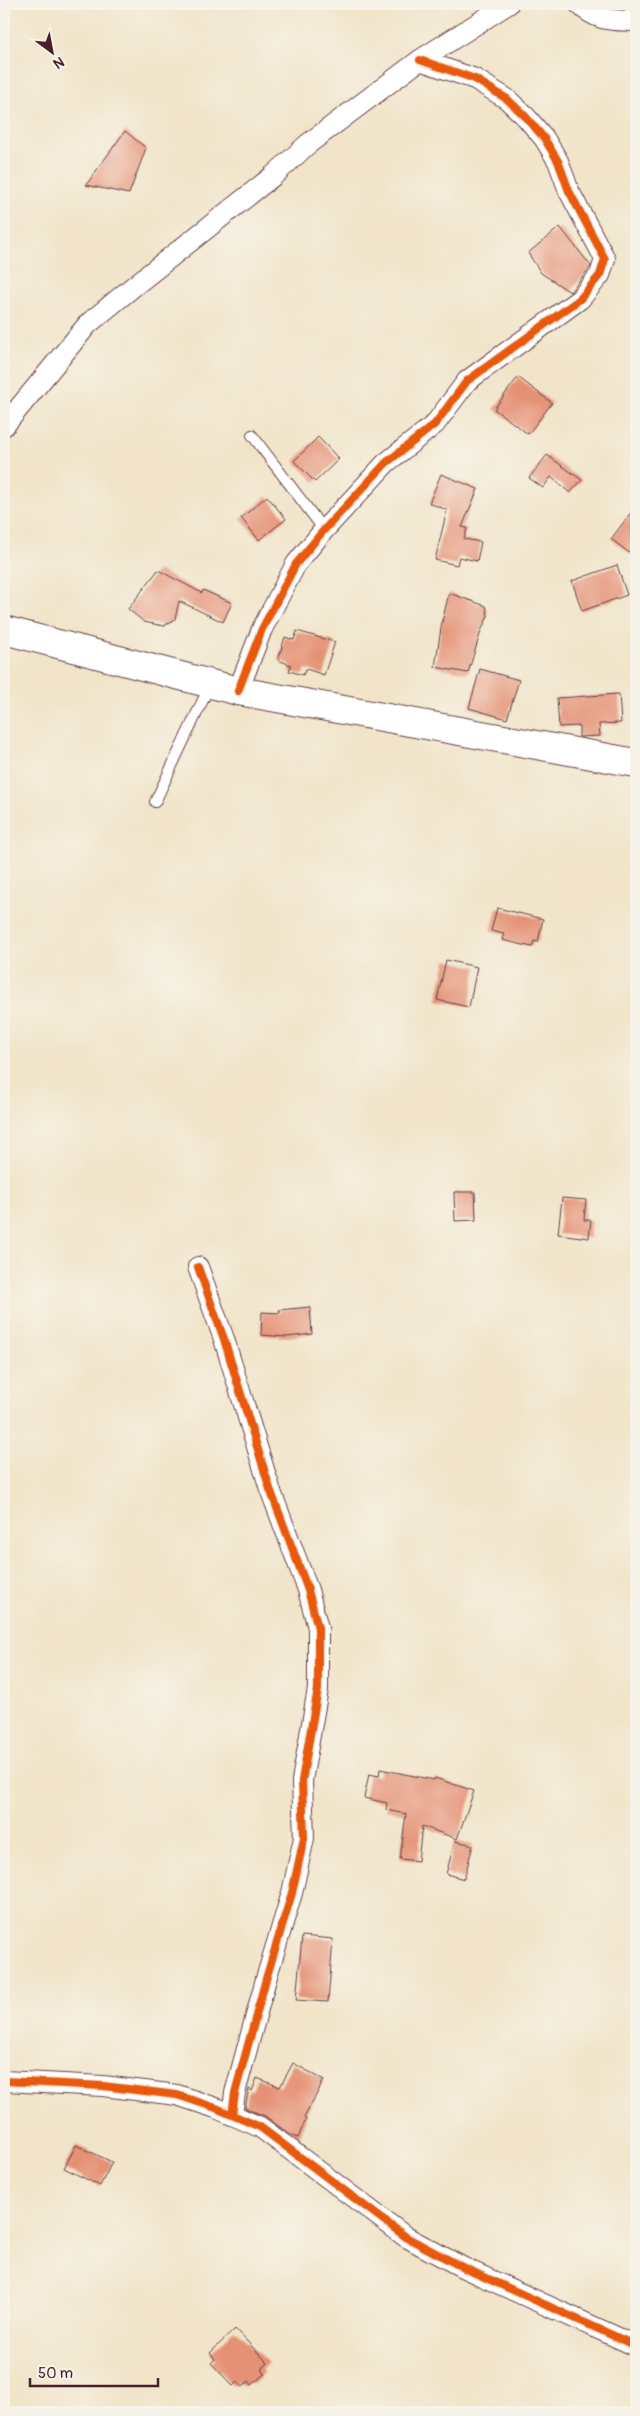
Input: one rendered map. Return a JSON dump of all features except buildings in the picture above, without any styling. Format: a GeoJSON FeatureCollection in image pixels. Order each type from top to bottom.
{"type":"FeatureCollection","features":[{"type":"Feature","properties":{"kind":"street"},"geometry":{"type":"LineString","coordinates":[[4,426],[88,324],[181,247],[273,176],[308,144],[420,60],[508,4]]}},
{"type":"Feature","properties":{"kind":"street"},"geometry":{"type":"LineString","coordinates":[[579,4],[584,9],[607,21],[636,21]]}},
{"type":"Feature","properties":{"kind":"street"},"geometry":{"type":"LineString","coordinates":[[238,691],[262,629],[296,564],[324,530],[386,463],[435,424],[467,380],[580,298],[600,275],[605,259],[569,192],[558,161],[544,138],[526,117],[507,99],[475,79],[420,60]]}},
{"type":"Feature","properties":{"kind":"street"},"geometry":{"type":"LineString","coordinates":[[4,630],[238,691],[636,763]]}},
{"type":"Feature","properties":{"kind":"street"},"geometry":{"type":"LineString","coordinates":[[198,1267],[224,1339],[270,1489],[308,1590],[318,1628],[318,1689],[302,1781],[304,1838],[292,1893],[235,2093],[232,2115]]}},
{"type":"Feature","properties":{"kind":"street"},"geometry":{"type":"LineString","coordinates":[[4,2081],[103,2086],[177,2095],[232,2115],[260,2127],[406,2237],[462,2267],[636,2346]]}},
{"type":"Feature","properties":{"kind":"lane"},"geometry":{"type":"LineString","coordinates":[[252,435],[324,530]]}},
{"type":"Feature","properties":{"kind":"lane"},"geometry":{"type":"LineString","coordinates":[[154,802],[210,684]]}},
{"type":"Feature","properties":{"kind":"cycle path"},"geometry":{"type":"LineString","coordinates":[[238,691],[262,629],[296,564],[324,530],[386,463],[435,424],[467,381],[580,299],[600,275],[605,259],[569,191],[558,161],[544,138],[526,117],[507,99],[475,79],[420,60]]}},
{"type":"Feature","properties":{"kind":"cycle path"},"geometry":{"type":"LineString","coordinates":[[198,1267],[224,1339],[270,1489],[308,1590],[318,1628],[318,1689],[302,1781],[304,1838],[292,1893],[235,2093],[232,2115]]}},
{"type":"Feature","properties":{"kind":"cycle path"},"geometry":{"type":"LineString","coordinates":[[4,2081],[103,2086],[177,2095],[216,2108],[260,2127],[406,2237],[462,2267],[636,2346]]}}]}
